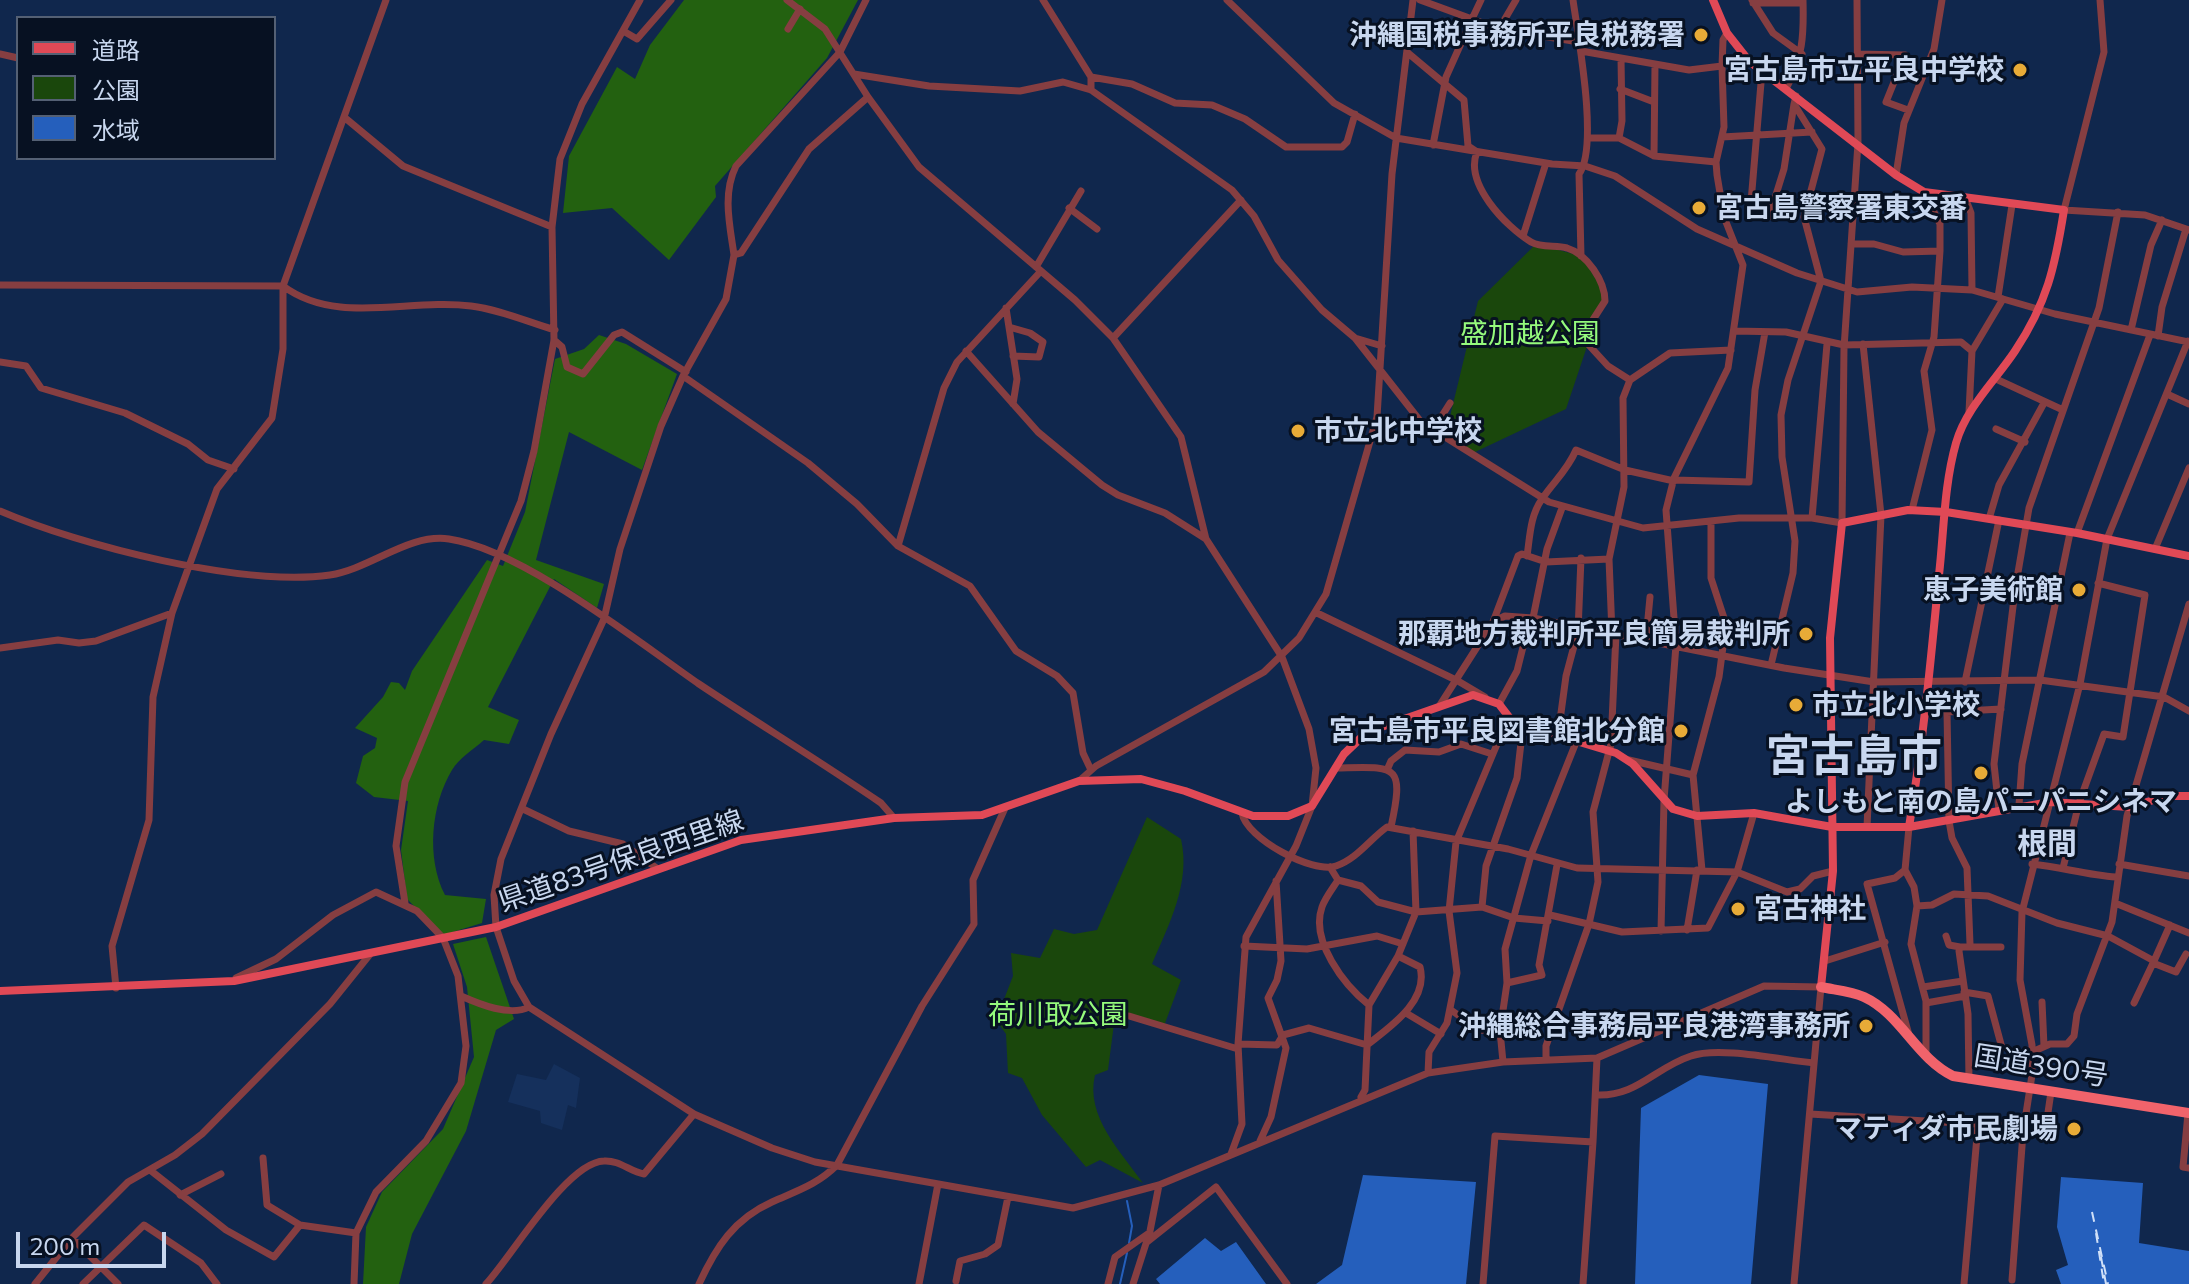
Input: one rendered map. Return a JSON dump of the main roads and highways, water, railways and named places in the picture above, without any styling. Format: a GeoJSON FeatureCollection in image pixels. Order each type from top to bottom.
{"type":"FeatureCollection","features":[{"type":"Feature","properties":{"kind":"highway","name":"国道390号"},"geometry":{"type":"LineString","coordinates":[[1821,987],[1866,998],[1884,1011],[1937,1068],[1969,1080],[2189,1113]]}},
{"type":"Feature","properties":{"kind":"main road"},"geometry":{"type":"LineString","coordinates":[[1713,0],[1737,49],[1795,100],[1858,143],[1896,175],[1924,192],[1966,200],[2064,210],[2055,268],[2040,310],[1996,379],[1969,412],[1957,441],[1946,512],[1930,682],[1909,827]]}},
{"type":"Feature","properties":{"kind":"main road"},"geometry":{"type":"LineString","coordinates":[[1821,987],[1833,871],[1829,673],[1842,523],[1912,510],[1946,512],[2026,524],[2189,556]]}},
{"type":"Feature","properties":{"kind":"main road","name":"県道83号保良西里線"},"geometry":{"type":"LineString","coordinates":[[0,991],[227,982],[496,927],[741,840],[894,818],[982,815],[1079,781],[1127,779],[1156,782],[1242,813],[1276,818],[1312,806],[1362,734],[1473,695],[1499,704],[1512,721],[1610,750],[1623,757],[1673,809],[1697,816],[1754,813],[1832,827]]}},
{"type":"Feature","properties":{"kind":"main road"},"geometry":{"type":"LineString","coordinates":[[1832,827],[1909,827],[2019,805],[2050,802],[2129,807],[2168,796],[2189,796]]}},
{"type":"Feature","properties":{"kind":"water"},"geometry":{"type":"Polygon","coordinates":[[[1699,1075],[1768,1084],[1751,1284],[1635,1284],[1641,1108],[1699,1075]]]}},
{"type":"Feature","properties":{"kind":"water"},"geometry":{"type":"Polygon","coordinates":[[[1363,1175],[1476,1182],[1466,1284],[1316,1284],[1342,1265],[1363,1175]]]}},
{"type":"Feature","properties":{"kind":"water"},"geometry":{"type":"Polygon","coordinates":[[[2061,1177],[2143,1183],[2139,1243],[2189,1251],[2189,1284],[2061,1284],[2056,1270],[2068,1265],[2057,1227],[2061,1177]]]}},
{"type":"Feature","properties":{"kind":"water"},"geometry":{"type":"Polygon","coordinates":[[[1205,1238],[1221,1251],[1236,1242],[1266,1284],[1160,1284],[1156,1279],[1205,1238]]]}},
{"type":"Feature","properties":{"kind":"waterway"},"geometry":{"type":"LineString","coordinates":[[1127,1201],[1132,1226],[1129,1243]]}},
{"type":"Feature","properties":{"kind":"waterway"},"geometry":{"type":"LineString","coordinates":[[1120,1284],[1127,1253]]}},
{"type":"Feature","properties":{"kind":"place","name":"沖縄国税事務所平良税務署"},"geometry":{"type":"Point","coordinates":[1701,35]}},
{"type":"Feature","properties":{"kind":"place","name":"宮古島市立平良中学校"},"geometry":{"type":"Point","coordinates":[2020,70]}},
{"type":"Feature","properties":{"kind":"place","name":"宮古島警察署東交番"},"geometry":{"type":"Point","coordinates":[1699,208]}},
{"type":"Feature","properties":{"kind":"place","name":"市立北中学校"},"geometry":{"type":"Point","coordinates":[1298,431]}},
{"type":"Feature","properties":{"kind":"place","name":"恵子美術館"},"geometry":{"type":"Point","coordinates":[2079,590]}},
{"type":"Feature","properties":{"kind":"place","name":"那覇地方裁判所平良簡易裁判所"},"geometry":{"type":"Point","coordinates":[1806,634]}},
{"type":"Feature","properties":{"kind":"place","name":"市立北小学校"},"geometry":{"type":"Point","coordinates":[1796,705]}},
{"type":"Feature","properties":{"kind":"place","name":"宮古島市平良図書館北分館"},"geometry":{"type":"Point","coordinates":[1681,731]}},
{"type":"Feature","properties":{"kind":"place","name":"よしもと南の島パニパニシネマ"},"geometry":{"type":"Point","coordinates":[1981,773]}},
{"type":"Feature","properties":{"kind":"place","name":"宮古神社"},"geometry":{"type":"Point","coordinates":[1738,909]}},
{"type":"Feature","properties":{"kind":"place","name":"沖縄総合事務局平良港湾事務所"},"geometry":{"type":"Point","coordinates":[1866,1026]}},
{"type":"Feature","properties":{"kind":"place","name":"マティダ市民劇場"},"geometry":{"type":"Point","coordinates":[2074,1129]}},
{"type":"Feature","properties":{"kind":"district","name":"宮古島市"},"geometry":{"type":"Point","coordinates":[1854,756]}},
{"type":"Feature","properties":{"kind":"district","name":"根間"},"geometry":{"type":"Point","coordinates":[2047,844]}},
{"type":"Feature","properties":{"kind":"park label","name":"盛加越公園"},"geometry":{"type":"Point","coordinates":[1530,334]}},
{"type":"Feature","properties":{"kind":"park label","name":"荷川取公園"},"geometry":{"type":"Point","coordinates":[1058,1015]}}]}
